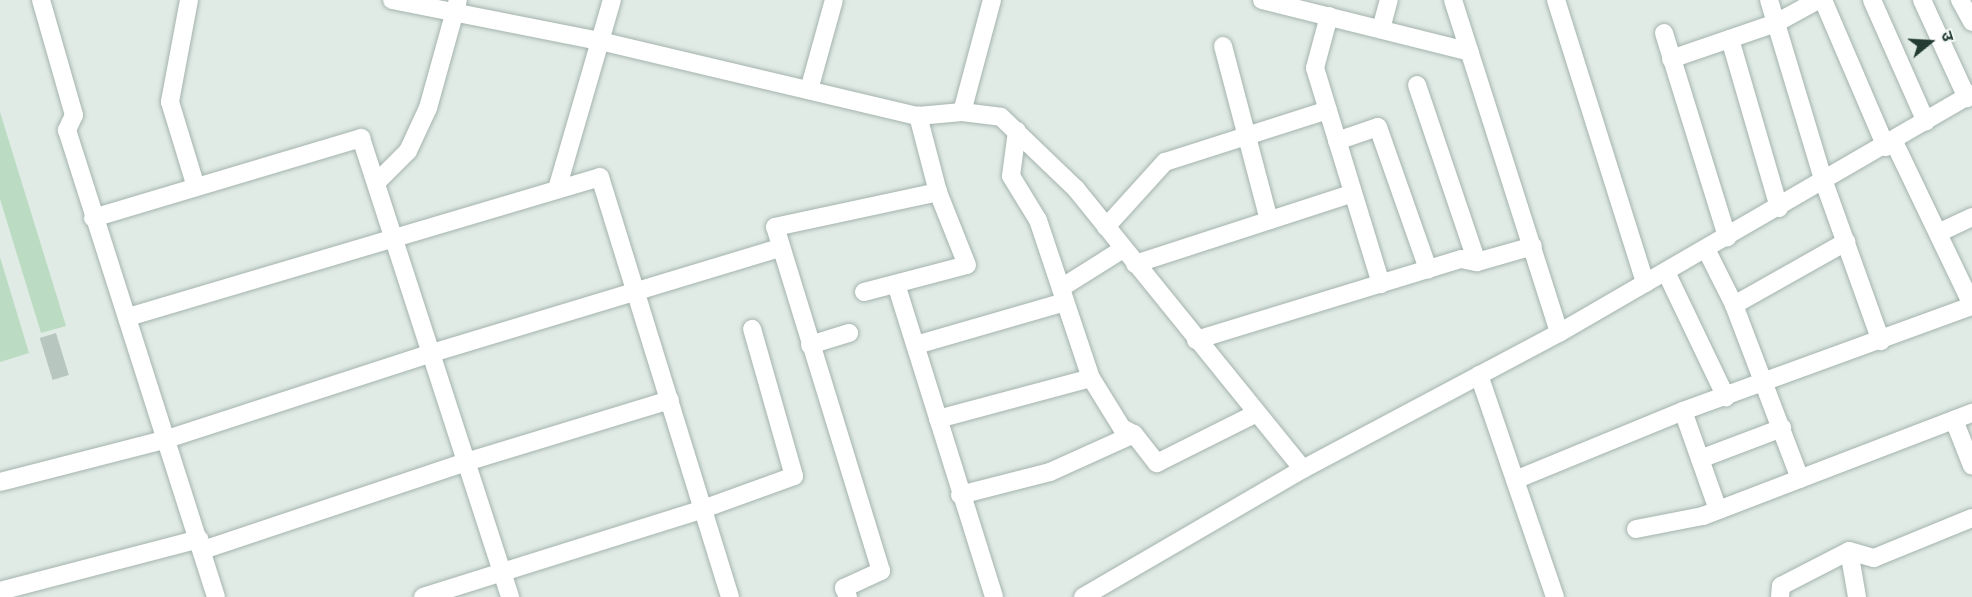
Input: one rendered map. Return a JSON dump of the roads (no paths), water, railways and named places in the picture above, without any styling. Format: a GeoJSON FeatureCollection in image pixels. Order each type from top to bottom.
{"type":"FeatureCollection","features":[{"type":"Feature","properties":{"kind":"street"},"geometry":{"type":"LineString","coordinates":[[42,0],[74,115],[67,130],[93,218],[128,317],[164,440],[201,544],[216,597]]}},
{"type":"Feature","properties":{"kind":"street"},"geometry":{"type":"LineString","coordinates":[[189,0],[170,102],[196,187]]}},
{"type":"Feature","properties":{"kind":"street"},"geometry":{"type":"LineString","coordinates":[[392,0],[456,6],[918,116],[962,112],[1001,117],[1076,189],[1255,414],[1302,469]]}},
{"type":"Feature","properties":{"kind":"street"},"geometry":{"type":"LineString","coordinates":[[557,189],[612,0]]}},
{"type":"Feature","properties":{"kind":"street"},"geometry":{"type":"LineString","coordinates":[[809,90],[834,0]]}},
{"type":"Feature","properties":{"kind":"street"},"geometry":{"type":"LineString","coordinates":[[962,112],[992,0]]}},
{"type":"Feature","properties":{"kind":"street"},"geometry":{"type":"LineString","coordinates":[[1262,0],[1282,3],[1470,52]]}},
{"type":"Feature","properties":{"kind":"street"},"geometry":{"type":"LineString","coordinates":[[1382,29],[1389,0]]}},
{"type":"Feature","properties":{"kind":"street"},"geometry":{"type":"LineString","coordinates":[[1453,0],[1559,333]]}},
{"type":"Feature","properties":{"kind":"street"},"geometry":{"type":"LineString","coordinates":[[1556,0],[1646,283]]}},
{"type":"Feature","properties":{"kind":"street"},"geometry":{"type":"LineString","coordinates":[[1769,0],[1824,182],[1881,341]]}},
{"type":"Feature","properties":{"kind":"street"},"geometry":{"type":"LineString","coordinates":[[1515,480],[1683,411],[1726,397],[1764,380],[1881,341],[1972,305],[1938,233],[1890,144],[1821,0],[1776,23],[1671,59]]}},
{"type":"Feature","properties":{"kind":"street"},"geometry":{"type":"LineString","coordinates":[[1872,0],[1926,122]]}},
{"type":"Feature","properties":{"kind":"street"},"geometry":{"type":"LineString","coordinates":[[1083,597],[1302,469],[1559,333],[1890,144],[1969,96],[1922,0]]}},
{"type":"Feature","properties":{"kind":"street"},"geometry":{"type":"LineString","coordinates":[[1960,0],[1972,22]]}},
{"type":"Feature","properties":{"kind":"street"},"geometry":{"type":"LineString","coordinates":[[376,183],[408,151],[423,119],[456,6]]}},
{"type":"Feature","properties":{"kind":"street"},"geometry":{"type":"LineString","coordinates":[[1329,16],[1315,68],[1381,284]]}},
{"type":"Feature","properties":{"kind":"street"},"geometry":{"type":"LineString","coordinates":[[1664,33],[1727,237]]}},
{"type":"Feature","properties":{"kind":"street"},"geometry":{"type":"LineString","coordinates":[[1730,39],[1779,208]]}},
{"type":"Feature","properties":{"kind":"street"},"geometry":{"type":"LineString","coordinates":[[1223,46],[1269,220]]}},
{"type":"Feature","properties":{"kind":"street"},"geometry":{"type":"LineString","coordinates":[[1417,85],[1477,262]]}},
{"type":"Feature","properties":{"kind":"street"},"geometry":{"type":"LineString","coordinates":[[1106,227],[1165,162],[1328,110]]}},
{"type":"Feature","properties":{"kind":"street"},"geometry":{"type":"LineString","coordinates":[[864,292],[967,265],[938,192],[918,116]]}},
{"type":"Feature","properties":{"kind":"street"},"geometry":{"type":"LineString","coordinates":[[1337,141],[1378,127],[1428,269]]}},
{"type":"Feature","properties":{"kind":"street"},"geometry":{"type":"LineString","coordinates":[[1017,131],[1011,176],[1038,220],[1091,378],[1122,428],[1134,434],[1157,463],[1255,414]]}},
{"type":"Feature","properties":{"kind":"street"},"geometry":{"type":"LineString","coordinates":[[93,218],[362,138],[510,597]]}},
{"type":"Feature","properties":{"kind":"street"},"geometry":{"type":"LineString","coordinates":[[128,317],[600,177],[730,597]]}},
{"type":"Feature","properties":{"kind":"street"},"geometry":{"type":"LineString","coordinates":[[848,597],[844,588],[881,571],[779,248],[775,227],[938,192]]}},
{"type":"Feature","properties":{"kind":"street"},"geometry":{"type":"LineString","coordinates":[[1135,264],[1353,193]]}},
{"type":"Feature","properties":{"kind":"street"},"geometry":{"type":"LineString","coordinates":[[1938,233],[1972,217]]}},
{"type":"Feature","properties":{"kind":"street"},"geometry":{"type":"LineString","coordinates":[[1734,305],[1846,242]]}},
{"type":"Feature","properties":{"kind":"street"},"geometry":{"type":"LineString","coordinates":[[1196,340],[1461,259],[1477,262],[1533,246]]}},
{"type":"Feature","properties":{"kind":"street"},"geometry":{"type":"LineString","coordinates":[[0,482],[164,440],[432,353],[635,295],[779,248]]}},
{"type":"Feature","properties":{"kind":"street"},"geometry":{"type":"LineString","coordinates":[[916,345],[1063,295],[1123,249]]}},
{"type":"Feature","properties":{"kind":"street"},"geometry":{"type":"LineString","coordinates":[[1706,249],[1734,305],[1800,478]]}},
{"type":"Feature","properties":{"kind":"street"},"geometry":{"type":"LineString","coordinates":[[1666,272],[1726,397]]}},
{"type":"Feature","properties":{"kind":"street"},"geometry":{"type":"LineString","coordinates":[[896,284],[960,495],[994,597]]}},
{"type":"Feature","properties":{"kind":"street"},"geometry":{"type":"LineString","coordinates":[[423,597],[703,509],[794,476],[752,329]]}},
{"type":"Feature","properties":{"kind":"street"},"geometry":{"type":"LineString","coordinates":[[810,345],[849,333]]}},
{"type":"Feature","properties":{"kind":"street"},"geometry":{"type":"LineString","coordinates":[[1479,375],[1555,597]]}},
{"type":"Feature","properties":{"kind":"street"},"geometry":{"type":"LineString","coordinates":[[938,419],[1091,378]]}},
{"type":"Feature","properties":{"kind":"street"},"geometry":{"type":"LineString","coordinates":[[0,591],[201,544],[670,400]]}},
{"type":"Feature","properties":{"kind":"street"},"geometry":{"type":"LineString","coordinates":[[1683,411],[1718,510]]}},
{"type":"Feature","properties":{"kind":"street"},"geometry":{"type":"LineString","coordinates":[[1636,529],[1718,510],[1972,413]]}},
{"type":"Feature","properties":{"kind":"street"},"geometry":{"type":"LineString","coordinates":[[1954,420],[1972,466]]}},
{"type":"Feature","properties":{"kind":"street"},"geometry":{"type":"LineString","coordinates":[[1700,459],[1782,428]]}},
{"type":"Feature","properties":{"kind":"street"},"geometry":{"type":"LineString","coordinates":[[960,495],[1050,472],[1134,434]]}},
{"type":"Feature","properties":{"kind":"street"},"geometry":{"type":"LineString","coordinates":[[1780,597],[1781,586],[1849,551],[1874,558],[1972,518]]}},
{"type":"Feature","properties":{"kind":"street"},"geometry":{"type":"LineString","coordinates":[[1849,551],[1857,597]]}}]}
